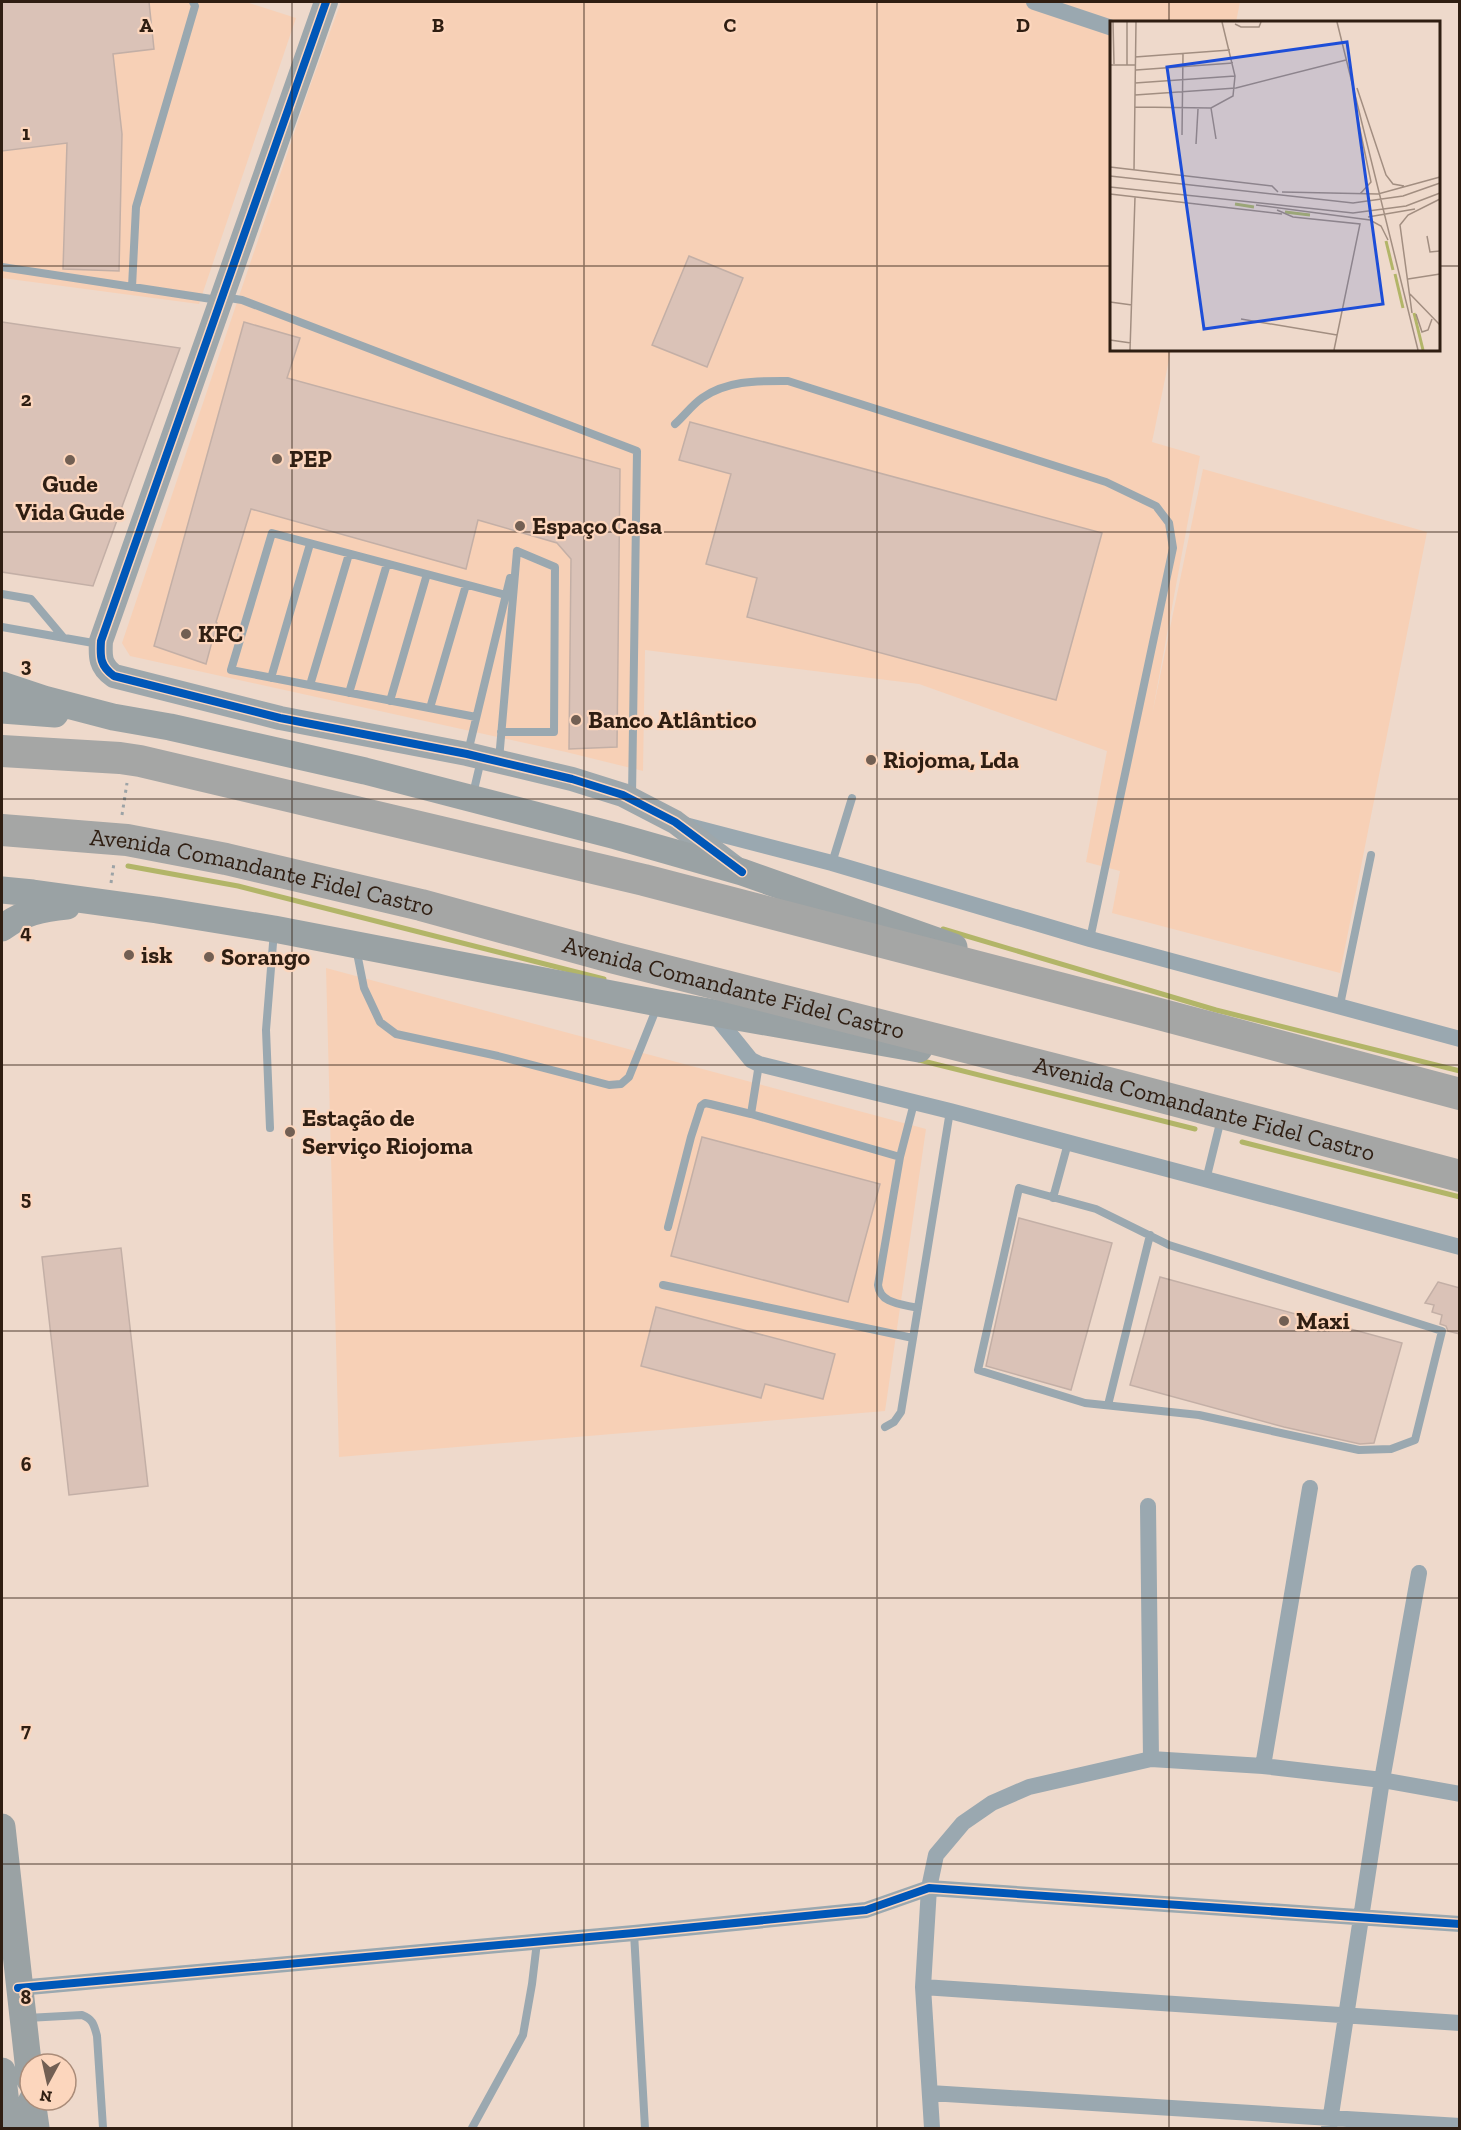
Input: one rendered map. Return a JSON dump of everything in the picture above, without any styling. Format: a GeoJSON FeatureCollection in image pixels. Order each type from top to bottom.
{"type":"FeatureCollection","features":[{"type":"Feature","properties":{"kind":"highway"},"geometry":{"type":"LineString","coordinates":[[2,751],[140,761],[644,880],[1460,1094]]}},
{"type":"Feature","properties":{"kind":"highway","name":"Avenida Comandante Fidel Castro"},"geometry":{"type":"LineString","coordinates":[[2,830],[127,840],[226,859],[421,906],[1460,1176]]}},
{"type":"Feature","properties":{"kind":"main road"},"geometry":{"type":"LineString","coordinates":[[2,685],[113,717],[170,727],[276,735],[365,771],[742,872],[932,940],[1144,1010]]}},
{"type":"Feature","properties":{"kind":"main road"},"geometry":{"type":"LineString","coordinates":[[2,710],[113,717]]}},
{"type":"Feature","properties":{"kind":"main road"},"geometry":{"type":"LineString","coordinates":[[2,890],[33,892],[274,929],[658,1003],[1128,1088]]}},
{"type":"Feature","properties":{"kind":"main road"},"geometry":{"type":"LineString","coordinates":[[2,928],[12,920],[34,910],[64,906],[95,905],[157,910]]}},
{"type":"Feature","properties":{"kind":"main road"},"geometry":{"type":"LineString","coordinates":[[2,1827],[26,2052]]}},
{"type":"Feature","properties":{"kind":"main road"},"geometry":{"type":"LineString","coordinates":[[2,2071],[9,2128]]}},
{"type":"Feature","properties":{"kind":"main road"},"geometry":{"type":"LineString","coordinates":[[34,2112],[36,2128]]}},
{"type":"Feature","properties":{"kind":"street"},"geometry":{"type":"LineString","coordinates":[[326,2],[220,298],[101,644],[101,662],[114,676],[276,735],[483,757],[572,779],[632,800],[675,822],[742,872]]}},
{"type":"Feature","properties":{"kind":"street"},"geometry":{"type":"LineString","coordinates":[[1034,2],[1110,27]]}},
{"type":"Feature","properties":{"kind":"street"},"geometry":{"type":"LineString","coordinates":[[675,822],[832,863],[1090,939],[1460,1039]]}},
{"type":"Feature","properties":{"kind":"street"},"geometry":{"type":"LineString","coordinates":[[713,1012],[751,1060],[759,1064],[950,1111],[1460,1247]]}},
{"type":"Feature","properties":{"kind":"street"},"geometry":{"type":"LineString","coordinates":[[1263,1767],[1310,1488]]}},
{"type":"Feature","properties":{"kind":"street"},"geometry":{"type":"LineString","coordinates":[[1148,1506],[1151,1759]]}},
{"type":"Feature","properties":{"kind":"street"},"geometry":{"type":"LineString","coordinates":[[1330,2123],[1382,1780],[1419,1573]]}},
{"type":"Feature","properties":{"kind":"street"},"geometry":{"type":"LineString","coordinates":[[932,2128],[923,1987],[929,1888],[936,1855],[963,1823],[992,1803],[1029,1787],[1151,1759],[1263,1767],[1382,1780],[1460,1794]]}},
{"type":"Feature","properties":{"kind":"street"},"geometry":{"type":"LineString","coordinates":[[18,1988],[634,1934],[866,1910],[929,1888],[1460,1924]]}},
{"type":"Feature","properties":{"kind":"street"},"geometry":{"type":"LineString","coordinates":[[923,1987],[1460,2024]]}},
{"type":"Feature","properties":{"kind":"street"},"geometry":{"type":"LineString","coordinates":[[930,2093],[1330,2123],[1460,2126]]}},
{"type":"Feature","properties":{"kind":"lane"},"geometry":{"type":"LineString","coordinates":[[132,287],[136,207],[195,6],[193,2]]}},
{"type":"Feature","properties":{"kind":"lane"},"geometry":{"type":"LineString","coordinates":[[2,267],[132,287],[242,300],[637,451],[632,800]]}},
{"type":"Feature","properties":{"kind":"lane"},"geometry":{"type":"LineString","coordinates":[[675,424],[700,400],[714,391],[744,381],[788,381],[1106,482],[1156,506],[1170,522],[1173,548],[1090,939]]}},
{"type":"Feature","properties":{"kind":"lane"},"geometry":{"type":"LineString","coordinates":[[476,717],[231,670],[272,533],[509,596]]}},
{"type":"Feature","properties":{"kind":"lane"},"geometry":{"type":"LineString","coordinates":[[271,678],[310,543]]}},
{"type":"Feature","properties":{"kind":"lane"},"geometry":{"type":"LineString","coordinates":[[483,757],[476,717],[509,596],[517,551],[555,567],[554,732],[501,732]]}},
{"type":"Feature","properties":{"kind":"lane"},"geometry":{"type":"LineString","coordinates":[[310,685],[349,554]]}},
{"type":"Feature","properties":{"kind":"lane"},"geometry":{"type":"LineString","coordinates":[[349,693],[387,564]]}},
{"type":"Feature","properties":{"kind":"lane"},"geometry":{"type":"LineString","coordinates":[[390,701],[427,574]]}},
{"type":"Feature","properties":{"kind":"lane"},"geometry":{"type":"LineString","coordinates":[[430,708],[466,585]]}},
{"type":"Feature","properties":{"kind":"lane"},"geometry":{"type":"LineString","coordinates":[[2,594],[31,599],[63,638]]}},
{"type":"Feature","properties":{"kind":"lane"},"geometry":{"type":"LineString","coordinates":[[472,799],[483,757],[501,732],[509,596]]}},
{"type":"Feature","properties":{"kind":"lane"},"geometry":{"type":"LineString","coordinates":[[2,627],[101,644]]}},
{"type":"Feature","properties":{"kind":"lane"},"geometry":{"type":"LineString","coordinates":[[832,863],[852,798]]}},
{"type":"Feature","properties":{"kind":"lane"},"geometry":{"type":"LineString","coordinates":[[1340,1005],[1371,855]]}},
{"type":"Feature","properties":{"kind":"lane"},"geometry":{"type":"LineString","coordinates":[[270,1128],[266,1030],[274,929]]}},
{"type":"Feature","properties":{"kind":"lane"},"geometry":{"type":"LineString","coordinates":[[356,945],[364,988],[380,1022],[396,1034],[498,1056],[609,1085],[621,1084],[629,1077],[658,1003]]}},
{"type":"Feature","properties":{"kind":"lane"},"geometry":{"type":"LineString","coordinates":[[751,1114],[759,1064]]}},
{"type":"Feature","properties":{"kind":"lane"},"geometry":{"type":"LineString","coordinates":[[668,1227],[701,1106],[705,1103],[900,1157]]}},
{"type":"Feature","properties":{"kind":"lane"},"geometry":{"type":"LineString","coordinates":[[914,1103],[900,1157],[878,1285],[879,1293],[885,1299],[918,1308]]}},
{"type":"Feature","properties":{"kind":"lane"},"geometry":{"type":"LineString","coordinates":[[885,1426],[894,1422],[901,1412],[950,1111]]}},
{"type":"Feature","properties":{"kind":"lane"},"geometry":{"type":"LineString","coordinates":[[1206,1180],[1222,1113]]}},
{"type":"Feature","properties":{"kind":"lane"},"geometry":{"type":"LineString","coordinates":[[1053,1197],[1068,1143]]}},
{"type":"Feature","properties":{"kind":"lane"},"geometry":{"type":"LineString","coordinates":[[1019,1188],[1096,1209],[1150,1235],[1168,1245],[1442,1331],[1415,1440],[1391,1449],[1359,1450],[1199,1415],[1086,1403],[978,1370],[1019,1188]]}},
{"type":"Feature","properties":{"kind":"lane"},"geometry":{"type":"LineString","coordinates":[[1108,1406],[1150,1235]]}},
{"type":"Feature","properties":{"kind":"lane"},"geometry":{"type":"LineString","coordinates":[[663,1285],[913,1338]]}},
{"type":"Feature","properties":{"kind":"lane"},"geometry":{"type":"LineString","coordinates":[[634,1934],[645,2128]]}},
{"type":"Feature","properties":{"kind":"lane"},"geometry":{"type":"LineString","coordinates":[[472,2128],[523,2035],[537,1942]]}},
{"type":"Feature","properties":{"kind":"lane"},"geometry":{"type":"LineString","coordinates":[[22,2018],[82,2015],[90,2017],[97,2036],[104,2128]]}},
{"type":"Feature","properties":{"kind":"path"},"geometry":{"type":"LineString","coordinates":[[121,817],[127,782]]}},
{"type":"Feature","properties":{"kind":"path"},"geometry":{"type":"LineString","coordinates":[[110,888],[116,852]]}},
{"type":"Feature","properties":{"kind":"shaded area"},"geometry":{"type":"Polygon","coordinates":[[[2,2],[246,2],[296,18],[199,304],[2,278],[2,2]]]}},
{"type":"Feature","properties":{"kind":"shaded area"},"geometry":{"type":"Polygon","coordinates":[[[341,2],[1240,2],[1236,21],[1110,21],[1110,351],[1171,351],[1152,442],[1200,456],[1152,715],[1203,469],[1427,532],[1340,973],[1112,913],[1120,871],[1086,862],[1107,751],[919,684],[645,650],[643,771],[130,656],[122,643],[309,89],[341,2]]]}},
{"type":"Feature","properties":{"kind":"shaded area"},"geometry":{"type":"Polygon","coordinates":[[[326,968],[926,1129],[885,1411],[339,1457],[326,968]]]}},
{"type":"Feature","properties":{"kind":"building"},"geometry":{"type":"Polygon","coordinates":[[[2,2],[149,2],[154,49],[113,54],[122,134],[119,271],[63,269],[67,143],[2,151],[2,2]]]}},
{"type":"Feature","properties":{"kind":"building"},"geometry":{"type":"Polygon","coordinates":[[[689,256],[743,278],[707,367],[652,345],[689,256]]]}},
{"type":"Feature","properties":{"kind":"building","name":"Gude Vida Gude"},"geometry":{"type":"Polygon","coordinates":[[[2,322],[180,348],[93,586],[2,572],[2,322]]]}},
{"type":"Feature","properties":{"kind":"building"},"geometry":{"type":"Polygon","coordinates":[[[244,322],[300,338],[287,378],[620,469],[617,747],[569,749],[571,559],[557,543],[478,520],[466,569],[251,509],[216,622],[206,664],[154,646],[244,322]]]}},
{"type":"Feature","properties":{"kind":"building"},"geometry":{"type":"Polygon","coordinates":[[[690,422],[1102,533],[1056,700],[747,617],[757,578],[706,564],[731,474],[679,460],[690,422]]]}},
{"type":"Feature","properties":{"kind":"building"},"geometry":{"type":"Polygon","coordinates":[[[702,1137],[880,1184],[848,1302],[671,1256],[702,1137]]]}},
{"type":"Feature","properties":{"kind":"building"},"geometry":{"type":"Polygon","coordinates":[[[1019,1218],[1112,1243],[1071,1390],[986,1366],[1019,1218]]]}},
{"type":"Feature","properties":{"kind":"building"},"geometry":{"type":"Polygon","coordinates":[[[121,1248],[148,1486],[69,1495],[42,1257],[121,1248]]]}},
{"type":"Feature","properties":{"kind":"building"},"geometry":{"type":"Polygon","coordinates":[[[1160,1277],[1402,1343],[1374,1443],[1360,1444],[1284,1427],[1130,1385],[1160,1277]]]}},
{"type":"Feature","properties":{"kind":"building"},"geometry":{"type":"Polygon","coordinates":[[[1438,1282],[1460,1288],[1460,1334],[1448,1331],[1446,1326],[1440,1324],[1442,1315],[1432,1312],[1434,1305],[1425,1303],[1438,1282]]]}},
{"type":"Feature","properties":{"kind":"building"},"geometry":{"type":"Polygon","coordinates":[[[656,1307],[835,1354],[823,1399],[765,1384],[761,1398],[641,1366],[656,1307]]]}},
{"type":"Feature","properties":{"kind":"waterway"},"geometry":{"type":"LineString","coordinates":[[128,866],[238,886],[604,979]]}},
{"type":"Feature","properties":{"kind":"waterway"},"geometry":{"type":"LineString","coordinates":[[943,929],[1216,1010],[1460,1071]]}},
{"type":"Feature","properties":{"kind":"waterway"},"geometry":{"type":"LineString","coordinates":[[919,1060],[1195,1129]]}},
{"type":"Feature","properties":{"kind":"waterway"},"geometry":{"type":"LineString","coordinates":[[1242,1142],[1460,1197]]}},
{"type":"Feature","properties":{"kind":"cycle path"},"geometry":{"type":"LineString","coordinates":[[326,2],[101,641],[103,665],[114,676],[280,718],[467,754],[572,779],[623,795],[675,822],[742,872]]}},
{"type":"Feature","properties":{"kind":"cycle path"},"geometry":{"type":"LineString","coordinates":[[18,1988],[866,1910],[929,1888],[1460,1924]]}},
{"type":"Feature","properties":{"kind":"place","name":"PEP"},"geometry":{"type":"Point","coordinates":[277,459]}},
{"type":"Feature","properties":{"kind":"place","name":"Gude Vida Gude"},"geometry":{"type":"Point","coordinates":[70,460]}},
{"type":"Feature","properties":{"kind":"place","name":"Espaço Casa"},"geometry":{"type":"Point","coordinates":[520,526]}},
{"type":"Feature","properties":{"kind":"place","name":"KFC"},"geometry":{"type":"Point","coordinates":[186,634]}},
{"type":"Feature","properties":{"kind":"place","name":"Banco Atlântico"},"geometry":{"type":"Point","coordinates":[576,720]}},
{"type":"Feature","properties":{"kind":"place","name":"Riojoma, Lda"},"geometry":{"type":"Point","coordinates":[871,760]}},
{"type":"Feature","properties":{"kind":"place","name":"isk"},"geometry":{"type":"Point","coordinates":[129,955]}},
{"type":"Feature","properties":{"kind":"place","name":"Sorango"},"geometry":{"type":"Point","coordinates":[209,957]}},
{"type":"Feature","properties":{"kind":"place","name":"Estação de Serviço Riojoma"},"geometry":{"type":"Point","coordinates":[290,1132]}},
{"type":"Feature","properties":{"kind":"place","name":"Maxi"},"geometry":{"type":"Point","coordinates":[1284,1321]}}]}
